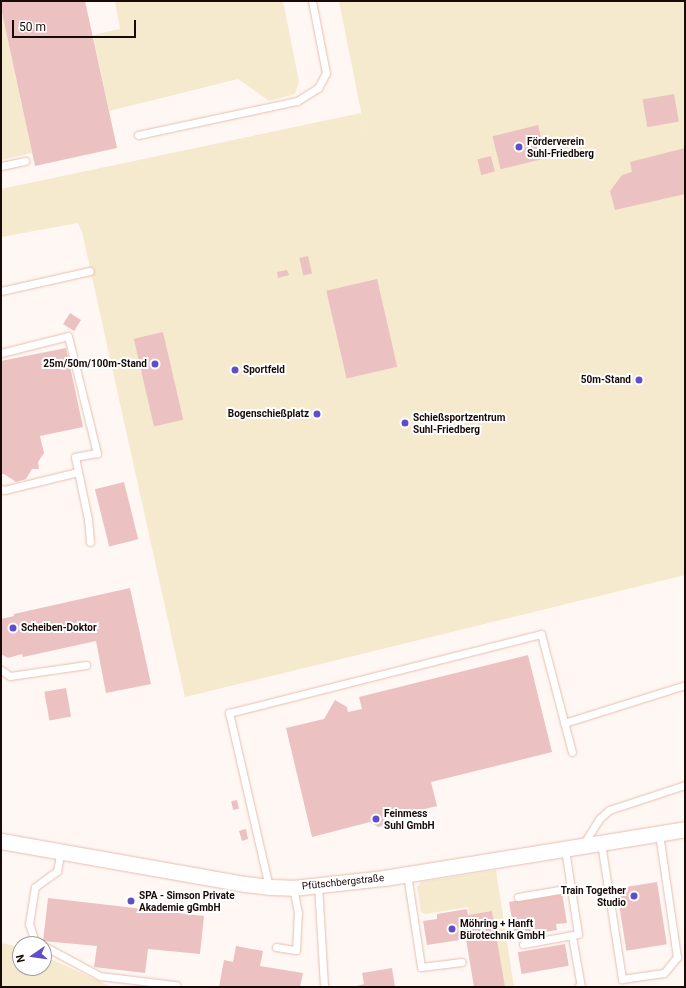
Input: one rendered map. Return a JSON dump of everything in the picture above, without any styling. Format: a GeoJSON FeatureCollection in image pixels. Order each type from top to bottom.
{"type":"FeatureCollection","features":[{"type":"Feature","properties":{"kind":"street","name":"Pfütschbergstraße"},"geometry":{"type":"LineString","coordinates":[[1,841],[269,888],[294,888],[406,874],[685,829]]}},
{"type":"Feature","properties":{"kind":"lane"},"geometry":{"type":"LineString","coordinates":[[138,135],[297,101],[318,88],[326,73],[312,1]]}},
{"type":"Feature","properties":{"kind":"lane"},"geometry":{"type":"LineString","coordinates":[[1,166],[25,161]]}},
{"type":"Feature","properties":{"kind":"lane"},"geometry":{"type":"LineString","coordinates":[[1,291],[90,270]]}},
{"type":"Feature","properties":{"kind":"lane"},"geometry":{"type":"LineString","coordinates":[[1,352],[68,336],[97,453],[75,457],[88,519],[90,542]]}},
{"type":"Feature","properties":{"kind":"lane"},"geometry":{"type":"LineString","coordinates":[[1,489],[4,490],[78,472]]}},
{"type":"Feature","properties":{"kind":"lane"},"geometry":{"type":"LineString","coordinates":[[269,888],[229,713],[541,634],[572,752]]}},
{"type":"Feature","properties":{"kind":"lane"},"geometry":{"type":"LineString","coordinates":[[1,670],[10,676],[86,665]]}},
{"type":"Feature","properties":{"kind":"lane"},"geometry":{"type":"LineString","coordinates":[[564,723],[685,685]]}},
{"type":"Feature","properties":{"kind":"lane"},"geometry":{"type":"LineString","coordinates":[[583,846],[599,819],[609,810],[685,785]]}},
{"type":"Feature","properties":{"kind":"lane"},"geometry":{"type":"LineString","coordinates":[[601,843],[622,979],[664,973],[677,957],[659,833]]}},
{"type":"Feature","properties":{"kind":"lane"},"geometry":{"type":"LineString","coordinates":[[523,944],[578,934],[565,849]]}},
{"type":"Feature","properties":{"kind":"lane"},"geometry":{"type":"LineString","coordinates":[[33,936],[29,924],[35,887],[57,871],[61,852]]}},
{"type":"Feature","properties":{"kind":"lane"},"geometry":{"type":"LineString","coordinates":[[406,874],[421,967],[462,962]]}},
{"type":"Feature","properties":{"kind":"lane"},"geometry":{"type":"LineString","coordinates":[[318,885],[324,987]]}},
{"type":"Feature","properties":{"kind":"lane"},"geometry":{"type":"LineString","coordinates":[[276,947],[296,950],[298,913],[294,888]]}},
{"type":"Feature","properties":{"kind":"lane"},"geometry":{"type":"LineString","coordinates":[[518,897],[571,888]]}},
{"type":"Feature","properties":{"kind":"lane"},"geometry":{"type":"LineString","coordinates":[[572,936],[581,987],[578,987]]}},
{"type":"Feature","properties":{"kind":"lane"},"geometry":{"type":"LineString","coordinates":[[52,950],[100,976],[176,985]]}},
{"type":"Feature","properties":{"kind":"shaded area"},"geometry":{"type":"Polygon","coordinates":[[[115,1],[283,1],[299,82],[295,94],[269,101],[238,79],[109,111],[93,35],[120,29],[115,1]]]}},
{"type":"Feature","properties":{"kind":"shaded area","name":"Schießsportzentrum Suhl-Friedberg"},"geometry":{"type":"Polygon","coordinates":[[[339,1],[685,1],[685,575],[185,697],[82,232],[78,223],[1,237],[1,189],[361,113],[366,137],[339,1]]]}},
{"type":"Feature","properties":{"kind":"shaded area"},"geometry":{"type":"Polygon","coordinates":[[[1,8],[32,153],[1,160],[1,8]]]}},
{"type":"Feature","properties":{"kind":"shaded area"},"geometry":{"type":"Polygon","coordinates":[[[496,870],[514,987],[504,987],[492,912],[469,916],[468,907],[425,914],[421,912],[417,887],[421,882],[496,870]]]}},
{"type":"Feature","properties":{"kind":"shaded area"},"geometry":{"type":"Polygon","coordinates":[[[1,943],[12,945],[12,976],[52,976],[52,960],[112,987],[1,987],[1,943]]]}},
{"type":"Feature","properties":{"kind":"building"},"geometry":{"type":"Polygon","coordinates":[[[1,1],[85,1],[117,148],[35,166],[1,8],[1,1]]]}},
{"type":"Feature","properties":{"kind":"building"},"geometry":{"type":"Polygon","coordinates":[[[674,94],[679,122],[647,127],[642,100],[674,94]]]}},
{"type":"Feature","properties":{"kind":"building","name":"Förderverein Suhl-Friedberg"},"geometry":{"type":"Polygon","coordinates":[[[538,125],[546,158],[501,169],[492,136],[538,125]]]}},
{"type":"Feature","properties":{"kind":"building"},"geometry":{"type":"Polygon","coordinates":[[[685,148],[685,194],[615,210],[610,191],[622,175],[632,172],[630,162],[685,148]]]}},
{"type":"Feature","properties":{"kind":"building"},"geometry":{"type":"Polygon","coordinates":[[[491,156],[495,172],[481,175],[477,159],[491,156]]]}},
{"type":"Feature","properties":{"kind":"building"},"geometry":{"type":"Polygon","coordinates":[[[308,256],[312,274],[303,276],[299,258],[308,256]]]}},
{"type":"Feature","properties":{"kind":"building"},"geometry":{"type":"Polygon","coordinates":[[[287,270],[289,275],[278,278],[277,272],[287,270]]]}},
{"type":"Feature","properties":{"kind":"building"},"geometry":{"type":"Polygon","coordinates":[[[377,279],[397,367],[347,378],[326,291],[377,279]]]}},
{"type":"Feature","properties":{"kind":"building"},"geometry":{"type":"Polygon","coordinates":[[[70,313],[81,320],[74,331],[63,324],[70,313]]]}},
{"type":"Feature","properties":{"kind":"building","name":"25m/50m/100m-Stand"},"geometry":{"type":"Polygon","coordinates":[[[163,332],[183,420],[154,426],[134,339],[163,332]]]}},
{"type":"Feature","properties":{"kind":"building"},"geometry":{"type":"Polygon","coordinates":[[[66,348],[83,427],[40,436],[44,453],[38,462],[39,469],[32,469],[26,479],[16,482],[4,474],[1,474],[1,361],[66,348]]]}},
{"type":"Feature","properties":{"kind":"building"},"geometry":{"type":"Polygon","coordinates":[[[124,482],[138,539],[109,547],[95,489],[124,482]]]}},
{"type":"Feature","properties":{"kind":"building"},"geometry":{"type":"Polygon","coordinates":[[[130,588],[151,684],[106,693],[96,641],[23,657],[22,654],[8,658],[1,654],[1,619],[14,616],[14,614],[130,588]]]}},
{"type":"Feature","properties":{"kind":"building"},"geometry":{"type":"Polygon","coordinates":[[[528,655],[552,752],[431,782],[437,806],[385,819],[386,825],[378,827],[370,822],[312,837],[286,728],[324,719],[335,700],[347,707],[348,712],[362,709],[359,697],[528,655]]]}},
{"type":"Feature","properties":{"kind":"building"},"geometry":{"type":"Polygon","coordinates":[[[66,688],[71,717],[49,720],[44,692],[66,688]]]}},
{"type":"Feature","properties":{"kind":"building"},"geometry":{"type":"Polygon","coordinates":[[[237,800],[239,809],[233,810],[231,801],[237,800]]]}},
{"type":"Feature","properties":{"kind":"building"},"geometry":{"type":"Polygon","coordinates":[[[246,829],[248,839],[242,841],[239,831],[246,829]]]}},
{"type":"Feature","properties":{"kind":"building"},"geometry":{"type":"Polygon","coordinates":[[[657,882],[667,944],[626,951],[617,888],[657,882]]]}},
{"type":"Feature","properties":{"kind":"building"},"geometry":{"type":"Polygon","coordinates":[[[562,893],[567,923],[556,924],[557,930],[526,935],[525,929],[514,931],[509,902],[562,893]]]}},
{"type":"Feature","properties":{"kind":"building"},"geometry":{"type":"Polygon","coordinates":[[[48,898],[204,916],[200,954],[148,949],[145,973],[94,967],[97,946],[52,942],[52,936],[44,936],[48,898]]]}},
{"type":"Feature","properties":{"kind":"building"},"geometry":{"type":"Polygon","coordinates":[[[467,909],[468,915],[492,911],[505,987],[474,987],[466,939],[427,945],[423,921],[437,919],[437,914],[467,909]]]}},
{"type":"Feature","properties":{"kind":"building"},"geometry":{"type":"Polygon","coordinates":[[[565,944],[569,966],[522,974],[518,952],[565,944]]]}},
{"type":"Feature","properties":{"kind":"building"},"geometry":{"type":"Polygon","coordinates":[[[236,946],[263,951],[260,966],[303,973],[300,987],[219,987],[224,960],[233,962],[236,946]]]}},
{"type":"Feature","properties":{"kind":"building"},"geometry":{"type":"Polygon","coordinates":[[[392,968],[395,987],[353,987],[364,984],[362,973],[392,968]]]}},
{"type":"Feature","properties":{"kind":"place","name":"Förderverein Suhl-Friedberg"},"geometry":{"type":"Point","coordinates":[519,147]}},
{"type":"Feature","properties":{"kind":"place","name":"25m/50m/100m-Stand"},"geometry":{"type":"Point","coordinates":[155,364]}},
{"type":"Feature","properties":{"kind":"place","name":"Sportfeld"},"geometry":{"type":"Point","coordinates":[235,370]}},
{"type":"Feature","properties":{"kind":"place","name":"50m-Stand"},"geometry":{"type":"Point","coordinates":[639,380]}},
{"type":"Feature","properties":{"kind":"place","name":"Bogenschießplatz"},"geometry":{"type":"Point","coordinates":[317,414]}},
{"type":"Feature","properties":{"kind":"place","name":"Schießsportzentrum Suhl-Friedberg"},"geometry":{"type":"Point","coordinates":[405,423]}},
{"type":"Feature","properties":{"kind":"place","name":"Scheiben-Doktor"},"geometry":{"type":"Point","coordinates":[13,628]}},
{"type":"Feature","properties":{"kind":"place","name":"Feinmess Suhl GmbH"},"geometry":{"type":"Point","coordinates":[376,819]}},
{"type":"Feature","properties":{"kind":"place","name":"Train Together Studio"},"geometry":{"type":"Point","coordinates":[634,896]}},
{"type":"Feature","properties":{"kind":"place","name":"SPA - Simson Private Akademie gGmbH"},"geometry":{"type":"Point","coordinates":[131,901]}},
{"type":"Feature","properties":{"kind":"place","name":"Möhring + Hanft Bürotechnik GmbH"},"geometry":{"type":"Point","coordinates":[452,929]}}]}
